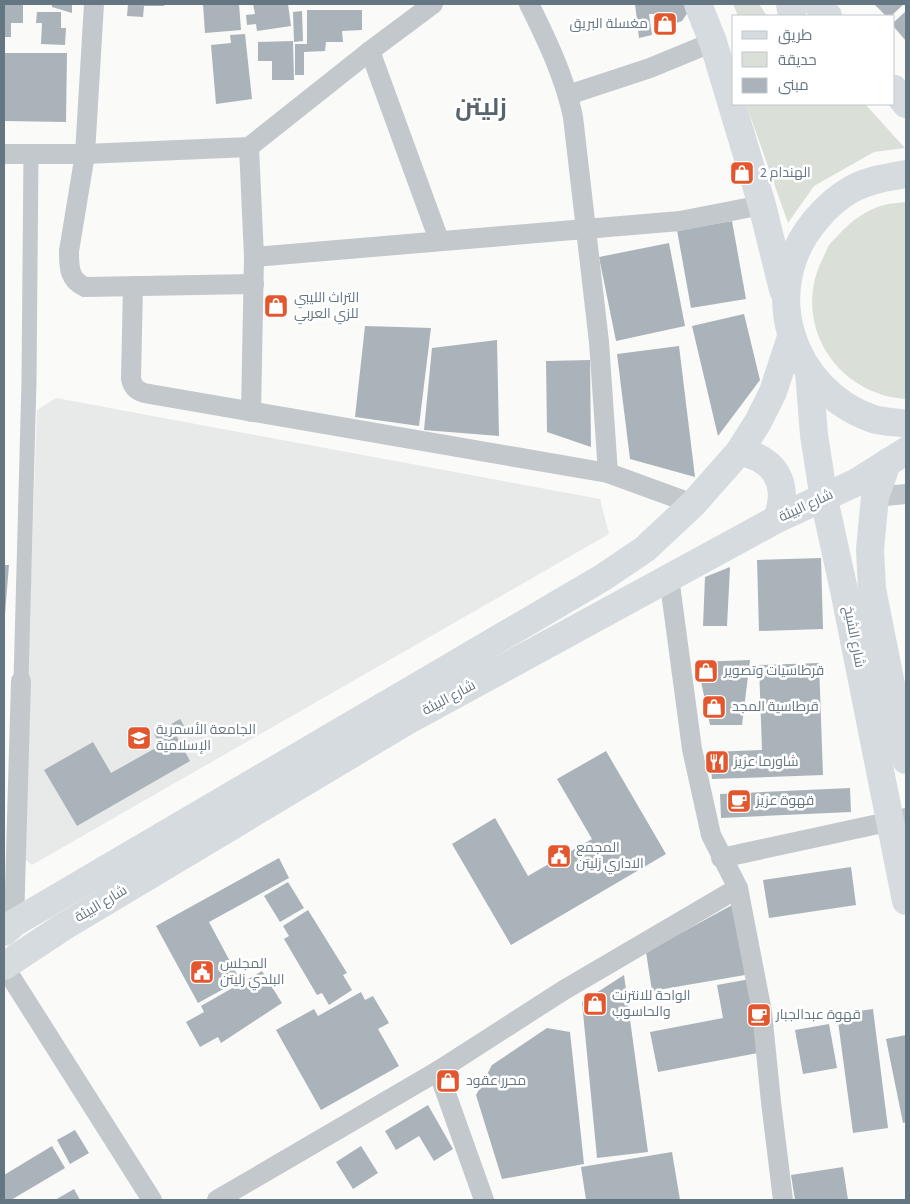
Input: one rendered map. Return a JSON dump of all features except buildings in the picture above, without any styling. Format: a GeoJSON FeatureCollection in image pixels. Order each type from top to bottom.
{"type":"FeatureCollection","features":[{"type":"Feature","properties":{"kind":"main road"},"geometry":{"type":"LineString","coordinates":[[700,4],[724,45],[732,79]]}},
{"type":"Feature","properties":{"kind":"main road"},"geometry":{"type":"LineString","coordinates":[[817,4],[827,15]]}},
{"type":"Feature","properties":{"kind":"main road"},"geometry":{"type":"LineString","coordinates":[[738,105],[786,302],[791,337],[809,372],[837,401],[873,419],[906,424]]}},
{"type":"Feature","properties":{"kind":"main road"},"geometry":{"type":"LineString","coordinates":[[786,302],[790,267],[804,234],[827,207],[852,189],[880,178],[906,174]]}},
{"type":"Feature","properties":{"kind":"main road","name":"شارع البيئة"},"geometry":{"type":"LineString","coordinates":[[4,966],[63,926],[399,712],[645,549],[693,504],[739,452],[758,422],[773,392],[791,337]]}},
{"type":"Feature","properties":{"kind":"main road","name":"شارع الشيخ"},"geometry":{"type":"LineString","coordinates":[[809,372],[814,435],[824,499],[899,819],[906,900]]}},
{"type":"Feature","properties":{"kind":"main road"},"geometry":{"type":"LineString","coordinates":[[739,452],[752,454],[764,460],[774,470],[780,481],[783,494],[782,507],[777,519]]}},
{"type":"Feature","properties":{"kind":"main road","name":"شارع البيئة"},"geometry":{"type":"LineString","coordinates":[[9,927],[399,712],[669,577],[777,519],[824,499],[855,483],[896,457]]}},
{"type":"Feature","properties":{"kind":"main road","name":"شارع الشيخ"},"geometry":{"type":"LineString","coordinates":[[896,457],[875,497],[870,549],[872,590],[906,760]]}},
{"type":"Feature","properties":{"kind":"street"},"geometry":{"type":"LineString","coordinates":[[94,4],[85,154],[69,251],[69,267],[72,277],[78,284],[85,287],[254,284]]}},
{"type":"Feature","properties":{"kind":"street"},"geometry":{"type":"LineString","coordinates":[[4,154],[85,154],[249,147],[370,51],[433,4]]}},
{"type":"Feature","properties":{"kind":"street"},"geometry":{"type":"LineString","coordinates":[[529,4],[542,30],[568,95],[573,117],[599,342],[608,473]]}},
{"type":"Feature","properties":{"kind":"street"},"geometry":{"type":"LineString","coordinates":[[568,95],[724,45]]}},
{"type":"Feature","properties":{"kind":"street"},"geometry":{"type":"LineString","coordinates":[[370,51],[439,240]]}},
{"type":"Feature","properties":{"kind":"street"},"geometry":{"type":"LineString","coordinates":[[249,147],[254,257],[251,412]]}},
{"type":"Feature","properties":{"kind":"street"},"geometry":{"type":"LineString","coordinates":[[9,927],[21,681],[29,381],[31,153]]}},
{"type":"Feature","properties":{"kind":"street"},"geometry":{"type":"LineString","coordinates":[[254,257],[680,220],[762,205]]}},
{"type":"Feature","properties":{"kind":"street"},"geometry":{"type":"LineString","coordinates":[[133,286],[130,379],[136,390],[251,412],[608,473],[693,504]]}},
{"type":"Feature","properties":{"kind":"street"},"geometry":{"type":"LineString","coordinates":[[875,497],[906,494]]}},
{"type":"Feature","properties":{"kind":"street"},"geometry":{"type":"LineString","coordinates":[[669,577],[692,749],[710,835],[738,888],[762,1012],[783,1200]]}},
{"type":"Feature","properties":{"kind":"street"},"geometry":{"type":"LineString","coordinates":[[721,858],[899,819]]}},
{"type":"Feature","properties":{"kind":"street"},"geometry":{"type":"LineString","coordinates":[[218,1200],[438,1071],[564,990],[738,888]]}},
{"type":"Feature","properties":{"kind":"street"},"geometry":{"type":"LineString","coordinates":[[4,966],[152,1200]]}},
{"type":"Feature","properties":{"kind":"street"},"geometry":{"type":"LineString","coordinates":[[438,1071],[484,1200]]}},
{"type":"Feature","properties":{"kind":"shaded area","name":"الجامعة الأسمرية الإسلامية"},"geometry":{"type":"Polygon","coordinates":[[[56,398],[600,499],[609,534],[32,865],[21,856],[37,410],[56,398]]]}},
{"type":"Feature","properties":{"kind":"green space"},"geometry":{"type":"Polygon","coordinates":[[[733,4],[759,4],[766,15],[738,15],[733,4]]]}},
{"type":"Feature","properties":{"kind":"green space"},"geometry":{"type":"Polygon","coordinates":[[[746,105],[866,105],[905,148],[874,152],[814,186],[788,223],[746,105]]]}},
{"type":"Feature","properties":{"kind":"green space"},"geometry":{"type":"Polygon","coordinates":[[[906,202],[906,399],[882,395],[860,385],[842,371],[827,353],[817,332],[812,310],[814,286],[821,262],[831,243],[861,215],[884,205],[906,202]]]}},
{"type":"Feature","properties":{"kind":"place","name":"مغسلة البريق"},"geometry":{"type":"Point","coordinates":[665,24]}},
{"type":"Feature","properties":{"kind":"place","name":"الهندام 2"},"geometry":{"type":"Point","coordinates":[742,173]}},
{"type":"Feature","properties":{"kind":"place","name":"التراث الليبي للزي العربي"},"geometry":{"type":"Point","coordinates":[276,306]}},
{"type":"Feature","properties":{"kind":"place","name":"قرطاسيات وتصوير"},"geometry":{"type":"Point","coordinates":[706,671]}},
{"type":"Feature","properties":{"kind":"place","name":"قرطاسية المجد"},"geometry":{"type":"Point","coordinates":[714,707]}},
{"type":"Feature","properties":{"kind":"place","name":"الجامعة الأسمرية الإسلامية"},"geometry":{"type":"Point","coordinates":[139,738]}},
{"type":"Feature","properties":{"kind":"place","name":"شاورما عزيز"},"geometry":{"type":"Point","coordinates":[717,762]}},
{"type":"Feature","properties":{"kind":"place","name":"قهوة عزيز"},"geometry":{"type":"Point","coordinates":[739,801]}},
{"type":"Feature","properties":{"kind":"place","name":"المجمع الاداري زليتن"},"geometry":{"type":"Point","coordinates":[559,856]}},
{"type":"Feature","properties":{"kind":"place","name":"المجلس البلدي زليتن"},"geometry":{"type":"Point","coordinates":[202,972]}},
{"type":"Feature","properties":{"kind":"place","name":"الواحة للانترنت والحاسوب"},"geometry":{"type":"Point","coordinates":[595,1004]}},
{"type":"Feature","properties":{"kind":"place","name":"قهوة عبدالجبار"},"geometry":{"type":"Point","coordinates":[759,1015]}},
{"type":"Feature","properties":{"kind":"place","name":"محرر عقود"},"geometry":{"type":"Point","coordinates":[448,1081]}},
{"type":"Feature","properties":{"kind":"district","name":"زليتن"},"geometry":{"type":"Point","coordinates":[481,107]}}]}
